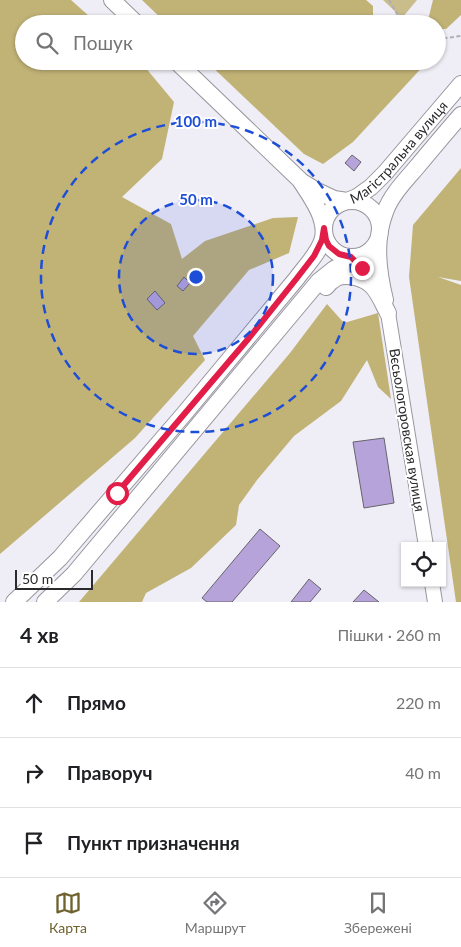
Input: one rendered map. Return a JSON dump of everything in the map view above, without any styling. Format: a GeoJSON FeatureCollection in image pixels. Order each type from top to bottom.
{"type":"FeatureCollection","features":[{"type":"Feature","properties":{"kind":"main road"},"geometry":{"type":"LineString","coordinates":[[112,0],[128,15]]}},
{"type":"Feature","properties":{"kind":"main road"},"geometry":{"type":"LineString","coordinates":[[185,70],[300,180],[320,215],[329,246],[339,254],[354,257],[375,285],[384,307]]}},
{"type":"Feature","properties":{"kind":"main road","name":"Магістральна вулиця"},"geometry":{"type":"LineString","coordinates":[[300,180],[334,199],[347,201],[357,197],[371,188],[385,173],[461,84]]}},
{"type":"Feature","properties":{"kind":"main road","name":"Магістральна вулиця"},"geometry":{"type":"LineString","coordinates":[[379,237],[385,211],[398,189],[461,115]]}},
{"type":"Feature","properties":{"kind":"main road"},"geometry":{"type":"LineString","coordinates":[[14,602],[60,558],[249,338],[314,256],[322,240],[325,222],[330,210],[341,203],[347,201],[359,202],[371,208],[375,212],[380,224],[378,268],[384,307]]}},
{"type":"Feature","properties":{"kind":"main road"},"geometry":{"type":"LineString","coordinates":[[45,602],[74,574],[319,282],[334,269],[354,257],[369,252],[379,237]]}},
{"type":"Feature","properties":{"kind":"main road"},"geometry":{"type":"LineString","coordinates":[[176,454],[234,396],[328,284],[338,277],[349,276],[360,279],[371,285],[384,307]]}},
{"type":"Feature","properties":{"kind":"street","name":"Вєсьологоровская вулиця"},"geometry":{"type":"LineString","coordinates":[[384,307],[425,542]]}},
{"type":"Feature","properties":{"kind":"street"},"geometry":{"type":"LineString","coordinates":[[433,587],[435,602]]}},
{"type":"Feature","properties":{"kind":"path"},"geometry":{"type":"LineString","coordinates":[[389,0],[398,15]]}},
{"type":"Feature","properties":{"kind":"path"},"geometry":{"type":"LineString","coordinates":[[446,38],[461,36]]}},
{"type":"Feature","properties":{"kind":"shaded area"},"geometry":{"type":"Polygon","coordinates":[[[0,0],[71,0],[88,15],[15,15],[15,70],[147,70],[174,102],[162,159],[122,197],[171,224],[182,259],[205,241],[273,218],[298,217],[289,253],[249,270],[193,336],[205,360],[135,438],[0,554],[0,0]]]}},
{"type":"Feature","properties":{"kind":"shaded area"},"geometry":{"type":"Polygon","coordinates":[[[142,0],[366,0],[373,6],[373,15],[158,15],[142,0]]]}},
{"type":"Feature","properties":{"kind":"shaded area"},"geometry":{"type":"Polygon","coordinates":[[[383,0],[417,0],[404,15],[399,15],[383,0]]]}},
{"type":"Feature","properties":{"kind":"shaded area"},"geometry":{"type":"Polygon","coordinates":[[[433,0],[461,0],[461,15],[446,29],[446,15],[429,15],[433,0]]]}},
{"type":"Feature","properties":{"kind":"shaded area"},"geometry":{"type":"Polygon","coordinates":[[[215,70],[420,70],[353,142],[323,164],[304,154],[215,70]]]}},
{"type":"Feature","properties":{"kind":"shaded area"},"geometry":{"type":"Polygon","coordinates":[[[461,168],[461,281],[438,277],[461,285],[461,602],[456,602],[409,277],[413,225],[461,168]]]}},
{"type":"Feature","properties":{"kind":"shaded area"},"geometry":{"type":"Polygon","coordinates":[[[327,304],[344,323],[378,313],[391,399],[378,387],[367,360],[341,401],[294,436],[257,480],[239,505],[236,525],[191,568],[146,593],[142,602],[79,602],[290,353],[327,304]]]}},
{"type":"Feature","properties":{"kind":"building"},"geometry":{"type":"Polygon","coordinates":[[[352,155],[361,162],[354,171],[345,163],[352,155]]]}},
{"type":"Feature","properties":{"kind":"building"},"geometry":{"type":"Polygon","coordinates":[[[184,277],[190,283],[183,291],[177,286],[184,277]]]}},
{"type":"Feature","properties":{"kind":"building"},"geometry":{"type":"Polygon","coordinates":[[[155,291],[165,303],[157,310],[147,299],[155,291]]]}},
{"type":"Feature","properties":{"kind":"building"},"geometry":{"type":"Polygon","coordinates":[[[384,438],[394,503],[364,508],[353,442],[384,438]]]}},
{"type":"Feature","properties":{"kind":"building"},"geometry":{"type":"Polygon","coordinates":[[[260,529],[280,546],[232,602],[207,602],[202,598],[260,529]]]}},
{"type":"Feature","properties":{"kind":"building"},"geometry":{"type":"Polygon","coordinates":[[[309,579],[321,589],[310,602],[291,602],[309,579]]]}},
{"type":"Feature","properties":{"kind":"building"},"geometry":{"type":"Polygon","coordinates":[[[364,590],[379,602],[353,602],[364,590]]]}},
{"type":"Feature","properties":{"kind":"route"},"geometry":{"type":"LineString","coordinates":[[117,493],[249,338],[297,278],[314,256],[322,240],[324,228],[324,234],[329,246],[339,254],[351,257],[362,268]]}}]}
